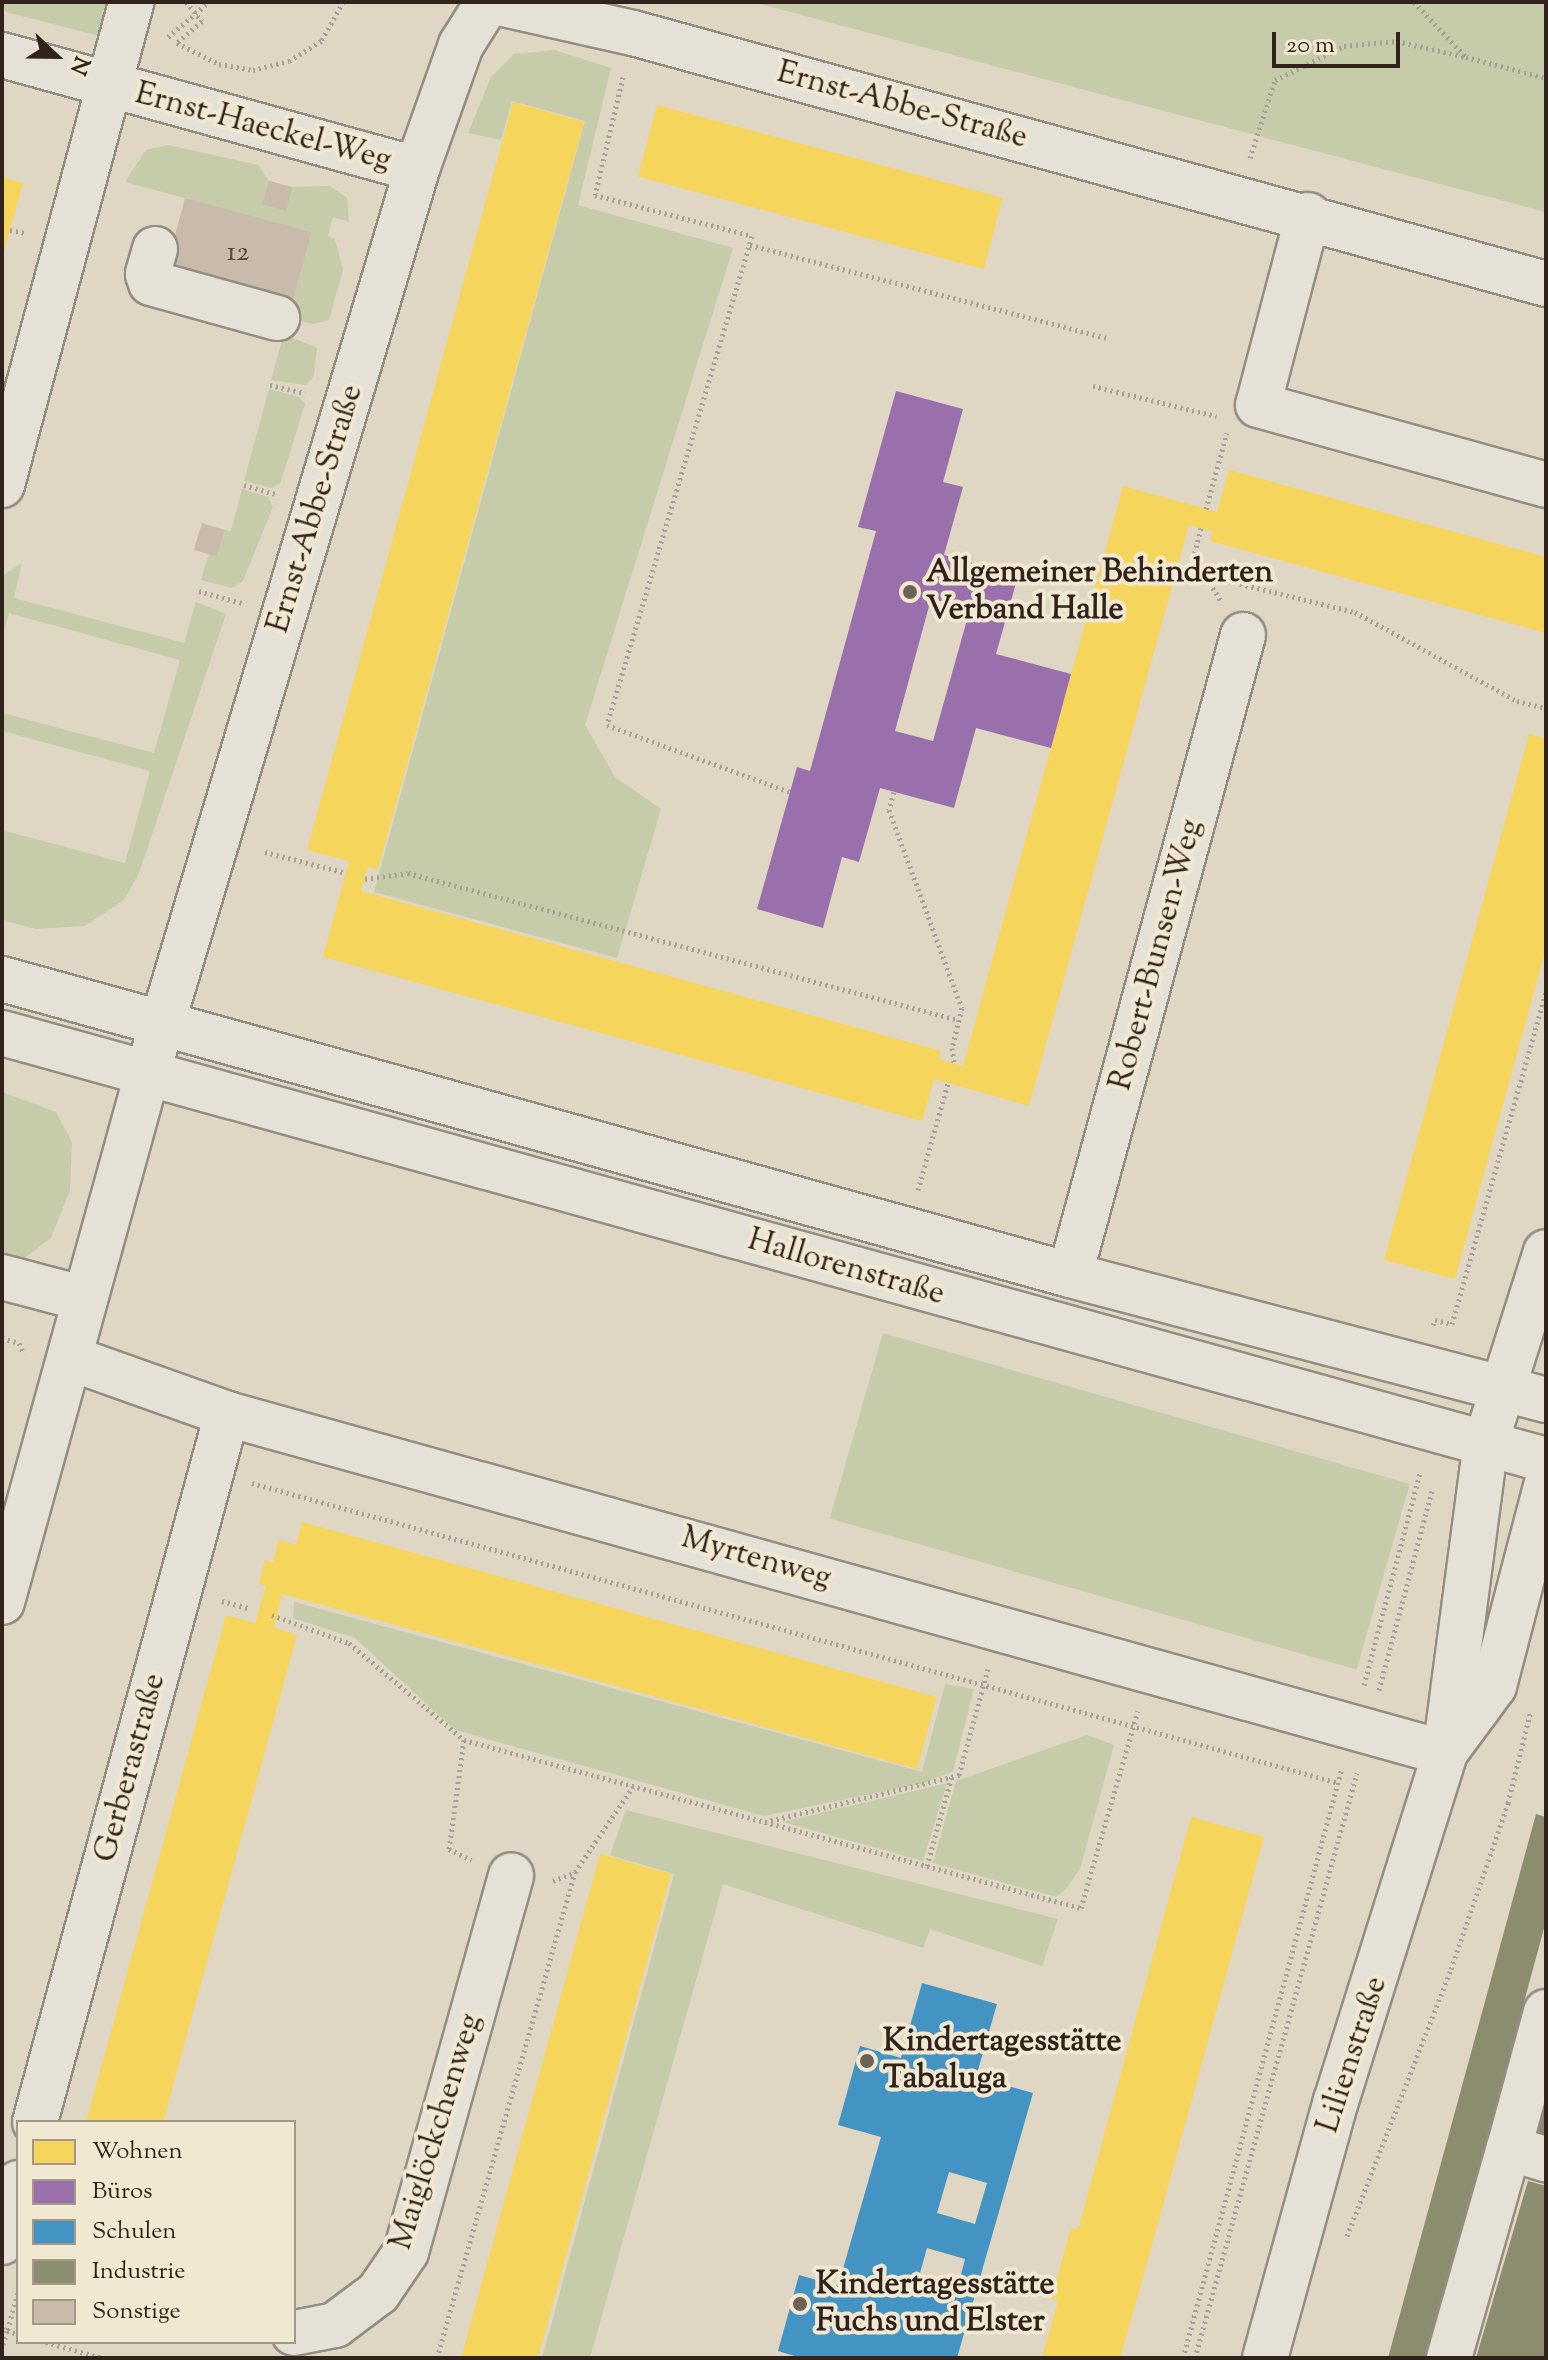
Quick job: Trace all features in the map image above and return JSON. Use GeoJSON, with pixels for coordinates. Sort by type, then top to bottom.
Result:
{"type":"FeatureCollection","features":[{"type":"Feature","properties":{"kind":"street","name":"Ernst-Haeckel-Weg"},"geometry":{"type":"LineString","coordinates":[[2,485],[131,2]]}},
{"type":"Feature","properties":{"kind":"street","name":"Ernst-Abbe-Straße"},"geometry":{"type":"LineString","coordinates":[[163,1024],[417,169],[461,45],[488,2]]}},
{"type":"Feature","properties":{"kind":"street","name":"Ernst-Abbe-Straße"},"geometry":{"type":"LineString","coordinates":[[495,2],[620,21],[1546,284]]}},
{"type":"Feature","properties":{"kind":"street","name":"Ernst-Haeckel-Weg"},"geometry":{"type":"LineString","coordinates":[[2,55],[109,87],[417,169]]}},
{"type":"Feature","properties":{"kind":"street"},"geometry":{"type":"LineString","coordinates":[[1308,215],[1249,413],[1546,485]]}},
{"type":"Feature","properties":{"kind":"street"},"geometry":{"type":"LineString","coordinates":[[155,249],[148,274],[151,283],[277,318]]}},
{"type":"Feature","properties":{"kind":"street","name":"Robert-Bunsen-Weg"},"geometry":{"type":"LineString","coordinates":[[1070,1275],[1243,635]]}},
{"type":"Feature","properties":{"kind":"street","name":"Hallorenstraße"},"geometry":{"type":"LineString","coordinates":[[2,979],[1070,1275],[1546,1400]]}},
{"type":"Feature","properties":{"kind":"street"},"geometry":{"type":"LineString","coordinates":[[2,1602],[163,1024]]}},
{"type":"Feature","properties":{"kind":"street","name":"Hallorenstraße"},"geometry":{"type":"LineString","coordinates":[[2,1033],[1546,1460]]}},
{"type":"Feature","properties":{"kind":"street","name":"Lilienstraße"},"geometry":{"type":"LineString","coordinates":[[1265,2358],[1336,2101],[1445,1753],[1467,1437],[1501,1388],[1546,1252]]}},
{"type":"Feature","properties":{"kind":"street"},"geometry":{"type":"LineString","coordinates":[[2,1277],[85,1299]]}},
{"type":"Feature","properties":{"kind":"street","name":"Myrtenweg"},"geometry":{"type":"LineString","coordinates":[[70,1358],[227,1414],[1152,1667],[1445,1753]]}},
{"type":"Feature","properties":{"kind":"street","name":"Gerberastraße"},"geometry":{"type":"LineString","coordinates":[[36,2120],[227,1414]]}},
{"type":"Feature","properties":{"kind":"street","name":"Lilienstraße"},"geometry":{"type":"LineString","coordinates":[[1445,1753],[1494,1686],[1546,1486]]}},
{"type":"Feature","properties":{"kind":"street","name":"Maiglöckchenweg"},"geometry":{"type":"LineString","coordinates":[[296,2333],[335,2325],[346,2317],[378,2293],[406,2252],[511,1875]]}},
{"type":"Feature","properties":{"kind":"street"},"geometry":{"type":"LineString","coordinates":[[1449,2358],[1528,2153],[1546,2012]]}},
{"type":"Feature","properties":{"kind":"street"},"geometry":{"type":"LineString","coordinates":[[2,2242],[16,2190]]}},
{"type":"Feature","properties":{"kind":"path"},"geometry":{"type":"LineString","coordinates":[[186,2],[202,21],[177,43],[219,64],[253,70],[289,61],[322,40],[343,2]]}},
{"type":"Feature","properties":{"kind":"path"},"geometry":{"type":"LineString","coordinates":[[195,14],[209,2]]}},
{"type":"Feature","properties":{"kind":"path"},"geometry":{"type":"LineString","coordinates":[[1414,2],[1466,57]]}},
{"type":"Feature","properties":{"kind":"path"},"geometry":{"type":"LineString","coordinates":[[620,21],[595,195],[752,236],[607,725],[790,792]]}},
{"type":"Feature","properties":{"kind":"path"},"geometry":{"type":"LineString","coordinates":[[1238,196],[1275,80],[1344,46],[1397,41],[1546,78]]}},
{"type":"Feature","properties":{"kind":"path"},"geometry":{"type":"LineString","coordinates":[[750,245],[1106,338]]}},
{"type":"Feature","properties":{"kind":"path"},"geometry":{"type":"LineString","coordinates":[[270,385],[317,396]]}},
{"type":"Feature","properties":{"kind":"path"},"geometry":{"type":"LineString","coordinates":[[1093,386],[1249,413]]}},
{"type":"Feature","properties":{"kind":"path"},"geometry":{"type":"LineString","coordinates":[[1206,509],[1226,434],[1249,413]]}},
{"type":"Feature","properties":{"kind":"path"},"geometry":{"type":"LineString","coordinates":[[244,485],[284,496]]}},
{"type":"Feature","properties":{"kind":"path"},"geometry":{"type":"LineString","coordinates":[[1201,528],[1194,557],[1243,635]]}},
{"type":"Feature","properties":{"kind":"path"},"geometry":{"type":"LineString","coordinates":[[1205,575],[1355,612],[1517,701],[1546,708]]}},
{"type":"Feature","properties":{"kind":"path"},"geometry":{"type":"LineString","coordinates":[[199,591],[243,604]]}},
{"type":"Feature","properties":{"kind":"path"},"geometry":{"type":"LineString","coordinates":[[894,792],[889,810],[962,1008],[954,1063]]}},
{"type":"Feature","properties":{"kind":"path"},"geometry":{"type":"LineString","coordinates":[[265,852],[346,873]]}},
{"type":"Feature","properties":{"kind":"path"},"geometry":{"type":"LineString","coordinates":[[365,879],[408,873],[958,1020]]}},
{"type":"Feature","properties":{"kind":"path"},"geometry":{"type":"LineString","coordinates":[[930,1149],[948,1083]]}},
{"type":"Feature","properties":{"kind":"path"},"geometry":{"type":"LineString","coordinates":[[1183,2358],[1339,1783],[1467,1437]]}},
{"type":"Feature","properties":{"kind":"path"},"geometry":{"type":"LineString","coordinates":[[211,1472],[1339,1783]]}},
{"type":"Feature","properties":{"kind":"path"},"geometry":{"type":"LineString","coordinates":[[235,1605],[248,1608]]}},
{"type":"Feature","properties":{"kind":"path"},"geometry":{"type":"LineString","coordinates":[[272,1615],[349,1643],[464,1740],[1081,1908],[1152,1667]]}},
{"type":"Feature","properties":{"kind":"path"},"geometry":{"type":"LineString","coordinates":[[764,1822],[959,1775],[999,1626]]}},
{"type":"Feature","properties":{"kind":"path"},"geometry":{"type":"LineString","coordinates":[[1341,2253],[1451,1969],[1508,1803],[1531,1710]]}},
{"type":"Feature","properties":{"kind":"path"},"geometry":{"type":"LineString","coordinates":[[1195,2358],[1361,1728]]}},
{"type":"Feature","properties":{"kind":"path"},"geometry":{"type":"LineString","coordinates":[[927,1866],[952,1776]]}},
{"type":"Feature","properties":{"kind":"path"},"geometry":{"type":"LineString","coordinates":[[437,2358],[575,1872]]}},
{"type":"Feature","properties":{"kind":"path"},"geometry":{"type":"LineString","coordinates":[[2,2348],[4,2330],[16,2298]]}},
{"type":"Feature","properties":{"kind":"path"},"geometry":{"type":"LineString","coordinates":[[53,2344],[102,2358]]}},
{"type":"Feature","properties":{"kind":"green space"},"geometry":{"type":"Polygon","coordinates":[[[2,2],[117,2],[102,34],[96,35],[6,12],[2,2]]]}},
{"type":"Feature","properties":{"kind":"green space"},"geometry":{"type":"Polygon","coordinates":[[[753,2],[1546,2],[1546,212],[753,2]]]}},
{"type":"Feature","properties":{"kind":"green space"},"geometry":{"type":"Polygon","coordinates":[[[555,50],[611,68],[578,205],[733,248],[585,725],[615,777],[661,809],[617,958],[374,892],[585,121],[512,101],[501,140],[468,133],[491,77],[514,54],[555,50]]]}},
{"type":"Feature","properties":{"kind":"green space"},"geometry":{"type":"Polygon","coordinates":[[[168,145],[258,165],[269,181],[292,187],[330,186],[347,198],[349,222],[333,217],[328,236],[335,239],[343,270],[329,320],[313,324],[289,318],[311,232],[125,182],[146,150],[168,145]]]}},
{"type":"Feature","properties":{"kind":"green space"},"geometry":{"type":"Polygon","coordinates":[[[284,334],[317,348],[314,376],[306,385],[271,380],[284,334]]]}},
{"type":"Feature","properties":{"kind":"green space"},"geometry":{"type":"Polygon","coordinates":[[[269,389],[299,397],[305,404],[280,484],[271,488],[244,481],[269,389]]]}},
{"type":"Feature","properties":{"kind":"green space"},"geometry":{"type":"Polygon","coordinates":[[[242,489],[268,497],[273,507],[243,581],[232,588],[201,580],[209,554],[217,556],[225,530],[231,531],[242,489]]]}},
{"type":"Feature","properties":{"kind":"green space"},"geometry":{"type":"Polygon","coordinates":[[[22,563],[14,598],[184,643],[196,602],[226,614],[139,873],[124,900],[85,926],[36,929],[2,920],[2,830],[125,863],[150,771],[2,731],[2,713],[154,753],[180,660],[9,613],[2,638],[2,576],[22,563]]]}},
{"type":"Feature","properties":{"kind":"green space"},"geometry":{"type":"Polygon","coordinates":[[[2,1092],[56,1112],[72,1142],[70,1190],[51,1238],[23,1259],[2,1257],[2,1092]]]}},
{"type":"Feature","properties":{"kind":"green space"},"geometry":{"type":"Polygon","coordinates":[[[883,1333],[1410,1484],[1357,1670],[830,1519],[883,1333]]]}},
{"type":"Feature","properties":{"kind":"green space"},"geometry":{"type":"Polygon","coordinates":[[[294,1602],[922,1772],[945,1684],[974,1689],[953,1771],[924,1783],[764,1816],[455,1730],[355,1638],[293,1618],[294,1602]]]}},
{"type":"Feature","properties":{"kind":"green space"},"geometry":{"type":"Polygon","coordinates":[[[1087,1735],[1114,1745],[1080,1869],[1067,1888],[1056,1897],[933,1863],[956,1781],[1087,1735]]]}},
{"type":"Feature","properties":{"kind":"green space"},"geometry":{"type":"Polygon","coordinates":[[[947,1783],[923,1861],[783,1822],[947,1783]]]}},
{"type":"Feature","properties":{"kind":"green space"},"geometry":{"type":"Polygon","coordinates":[[[626,1810],[1058,1919],[1042,1966],[930,1929],[923,1948],[723,1884],[590,2358],[542,2358],[674,1874],[610,1855],[626,1810]]]}},
{"type":"Feature","properties":{"kind":"building: Wohnen"},"geometry":{"type":"Polygon","coordinates":[[[513,102],[584,122],[378,869],[368,867],[361,891],[941,1051],[939,1059],[963,1066],[1123,486],[1217,512],[1229,470],[1546,557],[1546,633],[1210,541],[1213,532],[1189,525],[1029,1106],[934,1079],[922,1121],[323,957],[349,861],[307,850],[513,102]]]}},
{"type":"Feature","properties":{"kind":"building: Wohnen"},"geometry":{"type":"Polygon","coordinates":[[[657,105],[1003,198],[984,269],[638,176],[657,105]]]}},
{"type":"Feature","properties":{"kind":"building: Wohnen"},"geometry":{"type":"Polygon","coordinates":[[[2,177],[23,183],[3,255],[2,255],[2,177]]]}},
{"type":"Feature","properties":{"kind":"building: Wohnen"},"geometry":{"type":"Polygon","coordinates":[[[1529,734],[1546,739],[1546,948],[1455,1279],[1384,1260],[1529,734]]]}},
{"type":"Feature","properties":{"kind":"building: Wohnen"},"geometry":{"type":"Polygon","coordinates":[[[302,1522],[937,1697],[917,1769],[282,1594],[274,1628],[297,1635],[164,2120],[87,2120],[226,1615],[255,1623],[266,1586],[259,1584],[265,1560],[273,1563],[278,1540],[296,1545],[302,1522]]]}},
{"type":"Feature","properties":{"kind":"building: Wohnen"},"geometry":{"type":"Polygon","coordinates":[[[1191,1817],[1264,1837],[1149,2256],[1120,2358],[1042,2358],[1058,2301],[1052,2299],[1054,2289],[1071,2228],[1078,2230],[1191,1817]]]}},
{"type":"Feature","properties":{"kind":"building: Wohnen"},"geometry":{"type":"Polygon","coordinates":[[[600,1854],[671,1874],[538,2358],[461,2358],[600,1854]]]}},
{"type":"Feature","properties":{"kind":"building: Büros"},"geometry":{"type":"Polygon","coordinates":[[[896,391],[963,409],[943,482],[963,487],[944,555],[1018,576],[996,654],[1071,674],[1051,748],[976,728],[954,808],[880,788],[859,862],[842,857],[823,928],[757,909],[797,767],[810,771],[876,531],[858,527],[896,391]],[[931,599],[895,731],[933,741],[970,609],[931,599]]]}},
{"type":"Feature","properties":{"kind":"building: Schulen"},"geometry":{"type":"Polygon","coordinates":[[[922,1983],[997,2004],[976,2077],[1033,2093],[957,2358],[801,2358],[778,2351],[799,2275],[838,2286],[881,2137],[838,2125],[860,2046],[901,2058],[922,1983]],[[949,2172],[937,2213],[975,2224],[987,2183],[949,2172]],[[927,2248],[915,2291],[954,2302],[965,2259],[927,2248]]]}},
{"type":"Feature","properties":{"kind":"building: Industrie"},"geometry":{"type":"Polygon","coordinates":[[[1536,1814],[1546,1817],[1546,1921],[1427,2358],[1388,2358],[1536,1814]]]}},
{"type":"Feature","properties":{"kind":"building: Industrie"},"geometry":{"type":"Polygon","coordinates":[[[1546,2090],[1546,2140],[1532,2136],[1546,2090]]]}},
{"type":"Feature","properties":{"kind":"building: Industrie"},"geometry":{"type":"Polygon","coordinates":[[[1528,2181],[1546,2186],[1544,2358],[1476,2358],[1528,2181]]]}},
{"type":"Feature","properties":{"kind":"building: Sonstige"},"geometry":{"type":"Polygon","coordinates":[[[269,181],[292,187],[286,210],[263,204],[269,181]]]}},
{"type":"Feature","properties":{"kind":"building: Sonstige"},"geometry":{"type":"Polygon","coordinates":[[[185,198],[312,232],[291,308],[165,274],[185,198]]]}},
{"type":"Feature","properties":{"kind":"building: Sonstige"},"geometry":{"type":"Polygon","coordinates":[[[202,523],[225,530],[217,557],[194,550],[202,523]]]}},
{"type":"Feature","properties":{"kind":"place","name":"Allgemeiner Behinderten Verband Halle"},"geometry":{"type":"Point","coordinates":[910,592]}},
{"type":"Feature","properties":{"kind":"place","name":"Kindertagesstätte Tabaluga"},"geometry":{"type":"Point","coordinates":[867,2061]}},
{"type":"Feature","properties":{"kind":"place","name":"Kindertagesstätte Fuchs und Elster"},"geometry":{"type":"Point","coordinates":[800,2304]}}]}
